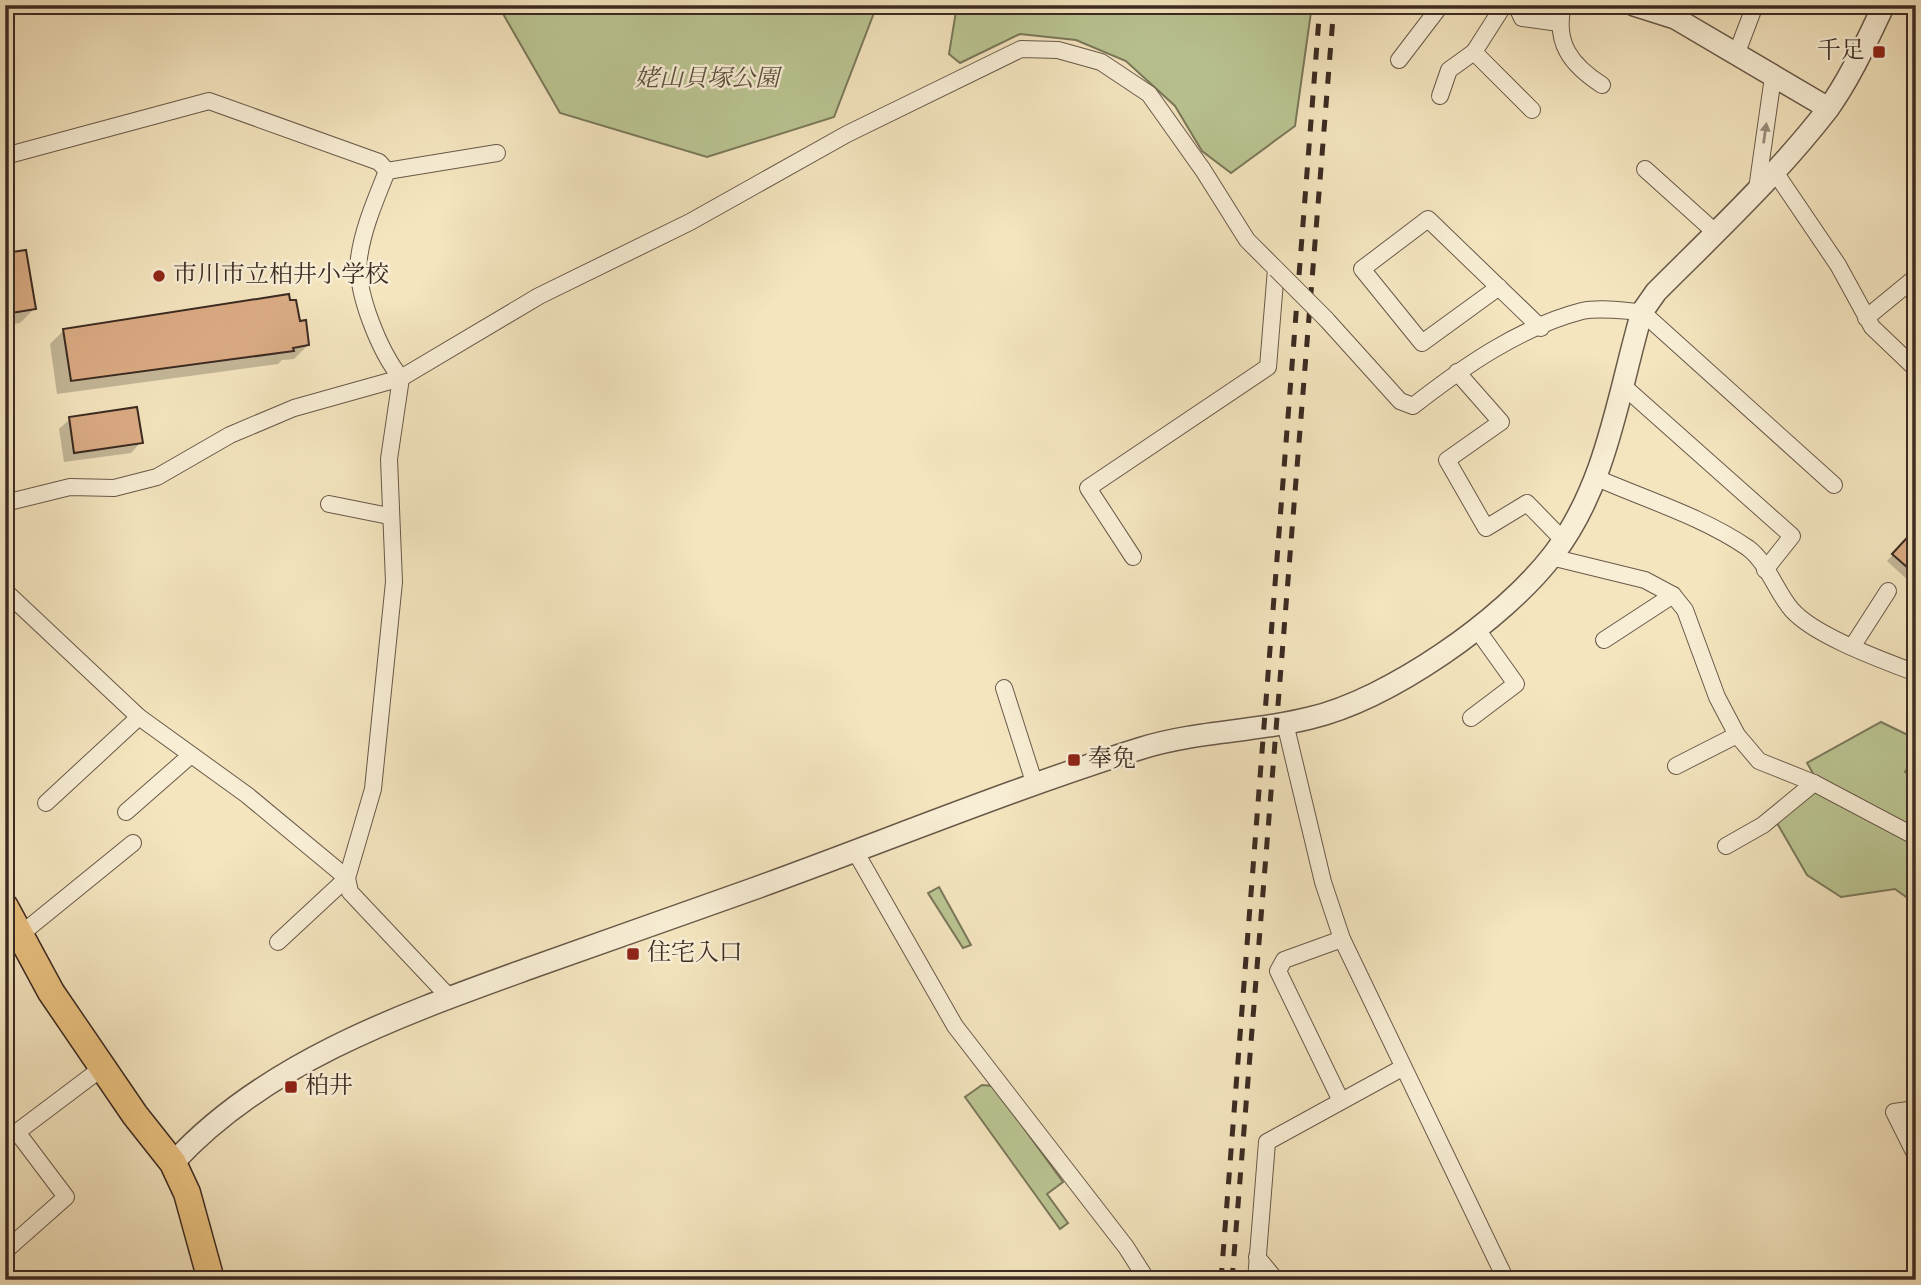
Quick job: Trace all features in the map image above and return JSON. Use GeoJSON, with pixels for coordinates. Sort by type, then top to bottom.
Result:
{"type":"FeatureCollection","features":[{"type":"Feature","properties":{"kind":"main road"},"geometry":{"type":"LineString","coordinates":[[5,907],[13,942],[173,1163],[187,1194],[211,1280]]}},
{"type":"Feature","properties":{"kind":"street"},"geometry":{"type":"LineString","coordinates":[[1399,60],[1441,5]]}},
{"type":"Feature","properties":{"kind":"street"},"geometry":{"type":"LineString","coordinates":[[1440,96],[1449,70],[1474,52],[1504,5]]}},
{"type":"Feature","properties":{"kind":"street"},"geometry":{"type":"LineString","coordinates":[[1516,5],[1522,18],[1559,23]]}},
{"type":"Feature","properties":{"kind":"street"},"geometry":{"type":"LineString","coordinates":[[1563,5],[1559,23],[1567,54],[1579,71],[1602,85]]}},
{"type":"Feature","properties":{"kind":"street"},"geometry":{"type":"LineString","coordinates":[[1633,5],[1675,18],[1828,108]]}},
{"type":"Feature","properties":{"kind":"street"},"geometry":{"type":"LineString","coordinates":[[1736,55],[1755,5]]}},
{"type":"Feature","properties":{"kind":"street"},"geometry":{"type":"LineString","coordinates":[[173,1163],[202,1132],[271,1082],[324,1053],[449,998],[1147,746],[1285,723],[1342,710],[1409,674],[1476,628],[1557,549],[1586,503],[1597,478],[1642,312],[1656,292],[1775,172],[1828,108],[1854,65],[1884,5]]}},
{"type":"Feature","properties":{"kind":"street"},"geometry":{"type":"LineString","coordinates":[[5,503],[70,487],[114,488],[157,477],[230,435],[294,408],[401,378],[539,296],[690,222],[847,134],[1021,49],[1058,50],[1101,62],[1149,94],[1203,170],[1247,240],[1326,319],[1400,401],[1413,406],[1457,372],[1541,328],[1584,310],[1642,312],[1834,485]]}},
{"type":"Feature","properties":{"kind":"street"},"geometry":{"type":"LineString","coordinates":[[1474,52],[1532,110]]}},
{"type":"Feature","properties":{"kind":"street"},"geometry":{"type":"LineString","coordinates":[[1757,189],[1773,76]]}},
{"type":"Feature","properties":{"kind":"street"},"geometry":{"type":"LineString","coordinates":[[5,156],[209,101],[379,162],[387,171]]}},
{"type":"Feature","properties":{"kind":"street"},"geometry":{"type":"LineString","coordinates":[[387,171],[498,153]]}},
{"type":"Feature","properties":{"kind":"street"},"geometry":{"type":"LineString","coordinates":[[1645,169],[1714,232]]}},
{"type":"Feature","properties":{"kind":"street"},"geometry":{"type":"LineString","coordinates":[[387,171],[370,215],[359,260],[365,303],[387,361],[401,378],[390,459],[389,516],[394,582],[373,789],[347,878],[350,892],[449,998]]}},
{"type":"Feature","properties":{"kind":"street"},"geometry":{"type":"LineString","coordinates":[[1775,172],[1838,265],[1872,327],[1916,369]]}},
{"type":"Feature","properties":{"kind":"street"},"geometry":{"type":"LineString","coordinates":[[1499,287],[1422,343],[1362,269],[1428,219],[1499,287],[1541,328]]}},
{"type":"Feature","properties":{"kind":"street"},"geometry":{"type":"LineString","coordinates":[[1133,557],[1088,488],[1268,367],[1276,269]]}},
{"type":"Feature","properties":{"kind":"street"},"geometry":{"type":"LineString","coordinates":[[1866,318],[1916,277]]}},
{"type":"Feature","properties":{"kind":"street"},"geometry":{"type":"LineString","coordinates":[[1457,372],[1501,422],[1447,460],[1486,528],[1527,503],[1557,549],[1645,580],[1673,595],[1685,610],[1717,697],[1737,735],[1759,761],[1814,783],[1916,838]]}},
{"type":"Feature","properties":{"kind":"street"},"geometry":{"type":"LineString","coordinates":[[1621,384],[1792,536],[1765,570]]}},
{"type":"Feature","properties":{"kind":"street"},"geometry":{"type":"LineString","coordinates":[[1597,478],[1709,526],[1750,550],[1792,610],[1807,622],[1853,647],[1916,673]]}},
{"type":"Feature","properties":{"kind":"street"},"geometry":{"type":"LineString","coordinates":[[329,504],[389,516]]}},
{"type":"Feature","properties":{"kind":"street"},"geometry":{"type":"LineString","coordinates":[[5,591],[139,717],[247,795],[347,878]]}},
{"type":"Feature","properties":{"kind":"street"},"geometry":{"type":"LineString","coordinates":[[1853,647],[1888,591]]}},
{"type":"Feature","properties":{"kind":"street"},"geometry":{"type":"LineString","coordinates":[[1604,640],[1673,595]]}},
{"type":"Feature","properties":{"kind":"street"},"geometry":{"type":"LineString","coordinates":[[1471,718],[1516,684],[1476,628]]}},
{"type":"Feature","properties":{"kind":"street"},"geometry":{"type":"LineString","coordinates":[[1003,688],[1035,785]]}},
{"type":"Feature","properties":{"kind":"street"},"geometry":{"type":"LineString","coordinates":[[46,803],[139,717]]}},
{"type":"Feature","properties":{"kind":"street"},"geometry":{"type":"LineString","coordinates":[[1285,723],[1323,882],[1342,939],[1506,1280]]}},
{"type":"Feature","properties":{"kind":"street"},"geometry":{"type":"LineString","coordinates":[[1676,766],[1737,735]]}},
{"type":"Feature","properties":{"kind":"street"},"geometry":{"type":"LineString","coordinates":[[126,813],[191,755]]}},
{"type":"Feature","properties":{"kind":"street"},"geometry":{"type":"LineString","coordinates":[[1726,846],[1763,825],[1814,783]]}},
{"type":"Feature","properties":{"kind":"street"},"geometry":{"type":"LineString","coordinates":[[13,942],[133,843]]}},
{"type":"Feature","properties":{"kind":"street"},"geometry":{"type":"LineString","coordinates":[[855,851],[955,1026],[1126,1247],[1147,1280]]}},
{"type":"Feature","properties":{"kind":"street"},"geometry":{"type":"LineString","coordinates":[[278,942],[347,878]]}},
{"type":"Feature","properties":{"kind":"street"},"geometry":{"type":"LineString","coordinates":[[1341,1101],[1278,971],[1284,960],[1342,939]]}},
{"type":"Feature","properties":{"kind":"street"},"geometry":{"type":"LineString","coordinates":[[5,1251],[66,1197],[17,1132],[102,1068]]}},
{"type":"Feature","properties":{"kind":"street"},"geometry":{"type":"LineString","coordinates":[[1256,1280],[1267,1142],[1402,1068]]}},
{"type":"Feature","properties":{"kind":"street"},"geometry":{"type":"LineString","coordinates":[[1916,1109],[1894,1112],[1916,1156]]}},
{"type":"Feature","properties":{"kind":"street"},"geometry":{"type":"LineString","coordinates":[[1257,1257],[1276,1280]]}},
{"type":"Feature","properties":{"kind":"green space","name":"姥山貝塚公園"},"geometry":{"type":"Polygon","coordinates":[[[498,5],[877,5],[834,117],[707,157],[560,113],[498,5]]]}},
{"type":"Feature","properties":{"kind":"green space"},"geometry":{"type":"Polygon","coordinates":[[[957,5],[1306,5],[1311,12],[1295,126],[1231,173],[1202,151],[1175,106],[1126,61],[1076,40],[1020,34],[960,63],[949,54],[957,5]]]}},
{"type":"Feature","properties":{"kind":"green space"},"geometry":{"type":"Polygon","coordinates":[[[1881,722],[1916,739],[1916,756],[1905,772],[1916,779],[1916,904],[1895,889],[1841,897],[1807,875],[1777,823],[1814,775],[1807,763],[1881,722]]]}},
{"type":"Feature","properties":{"kind":"green space"},"geometry":{"type":"Polygon","coordinates":[[[939,887],[971,945],[963,948],[928,893],[939,887]]]}},
{"type":"Feature","properties":{"kind":"green space"},"geometry":{"type":"Polygon","coordinates":[[[982,1085],[993,1086],[1063,1182],[1047,1194],[1068,1223],[1060,1229],[965,1097],[982,1085]]]}},
{"type":"Feature","properties":{"kind":"building"},"geometry":{"type":"Polygon","coordinates":[[[26,250],[36,309],[5,314],[5,253],[26,250]]]}},
{"type":"Feature","properties":{"kind":"building"},"geometry":{"type":"Polygon","coordinates":[[[289,294],[290,300],[296,300],[300,321],[306,320],[309,345],[293,348],[294,351],[71,381],[63,329],[289,294]]]}},
{"type":"Feature","properties":{"kind":"building"},"geometry":{"type":"Polygon","coordinates":[[[137,407],[143,443],[74,453],[69,417],[137,407]]]}},
{"type":"Feature","properties":{"kind":"building"},"geometry":{"type":"Polygon","coordinates":[[[1916,528],[1916,575],[1892,554],[1916,528]]]}},
{"type":"Feature","properties":{"kind":"railway"},"geometry":{"type":"LineString","coordinates":[[1221,1280],[1320,5]]}},
{"type":"Feature","properties":{"kind":"railway"},"geometry":{"type":"LineString","coordinates":[[1232,1280],[1334,5]]}},
{"type":"Feature","properties":{"kind":"place","name":"千足"},"geometry":{"type":"Point","coordinates":[1879,52]}},
{"type":"Feature","properties":{"kind":"place","name":"市川市立柏井小学校"},"geometry":{"type":"Point","coordinates":[159,276]}},
{"type":"Feature","properties":{"kind":"place","name":"奉免"},"geometry":{"type":"Point","coordinates":[1074,760]}},
{"type":"Feature","properties":{"kind":"place","name":"住宅入口"},"geometry":{"type":"Point","coordinates":[633,954]}},
{"type":"Feature","properties":{"kind":"place","name":"柏井"},"geometry":{"type":"Point","coordinates":[291,1087]}}]}
